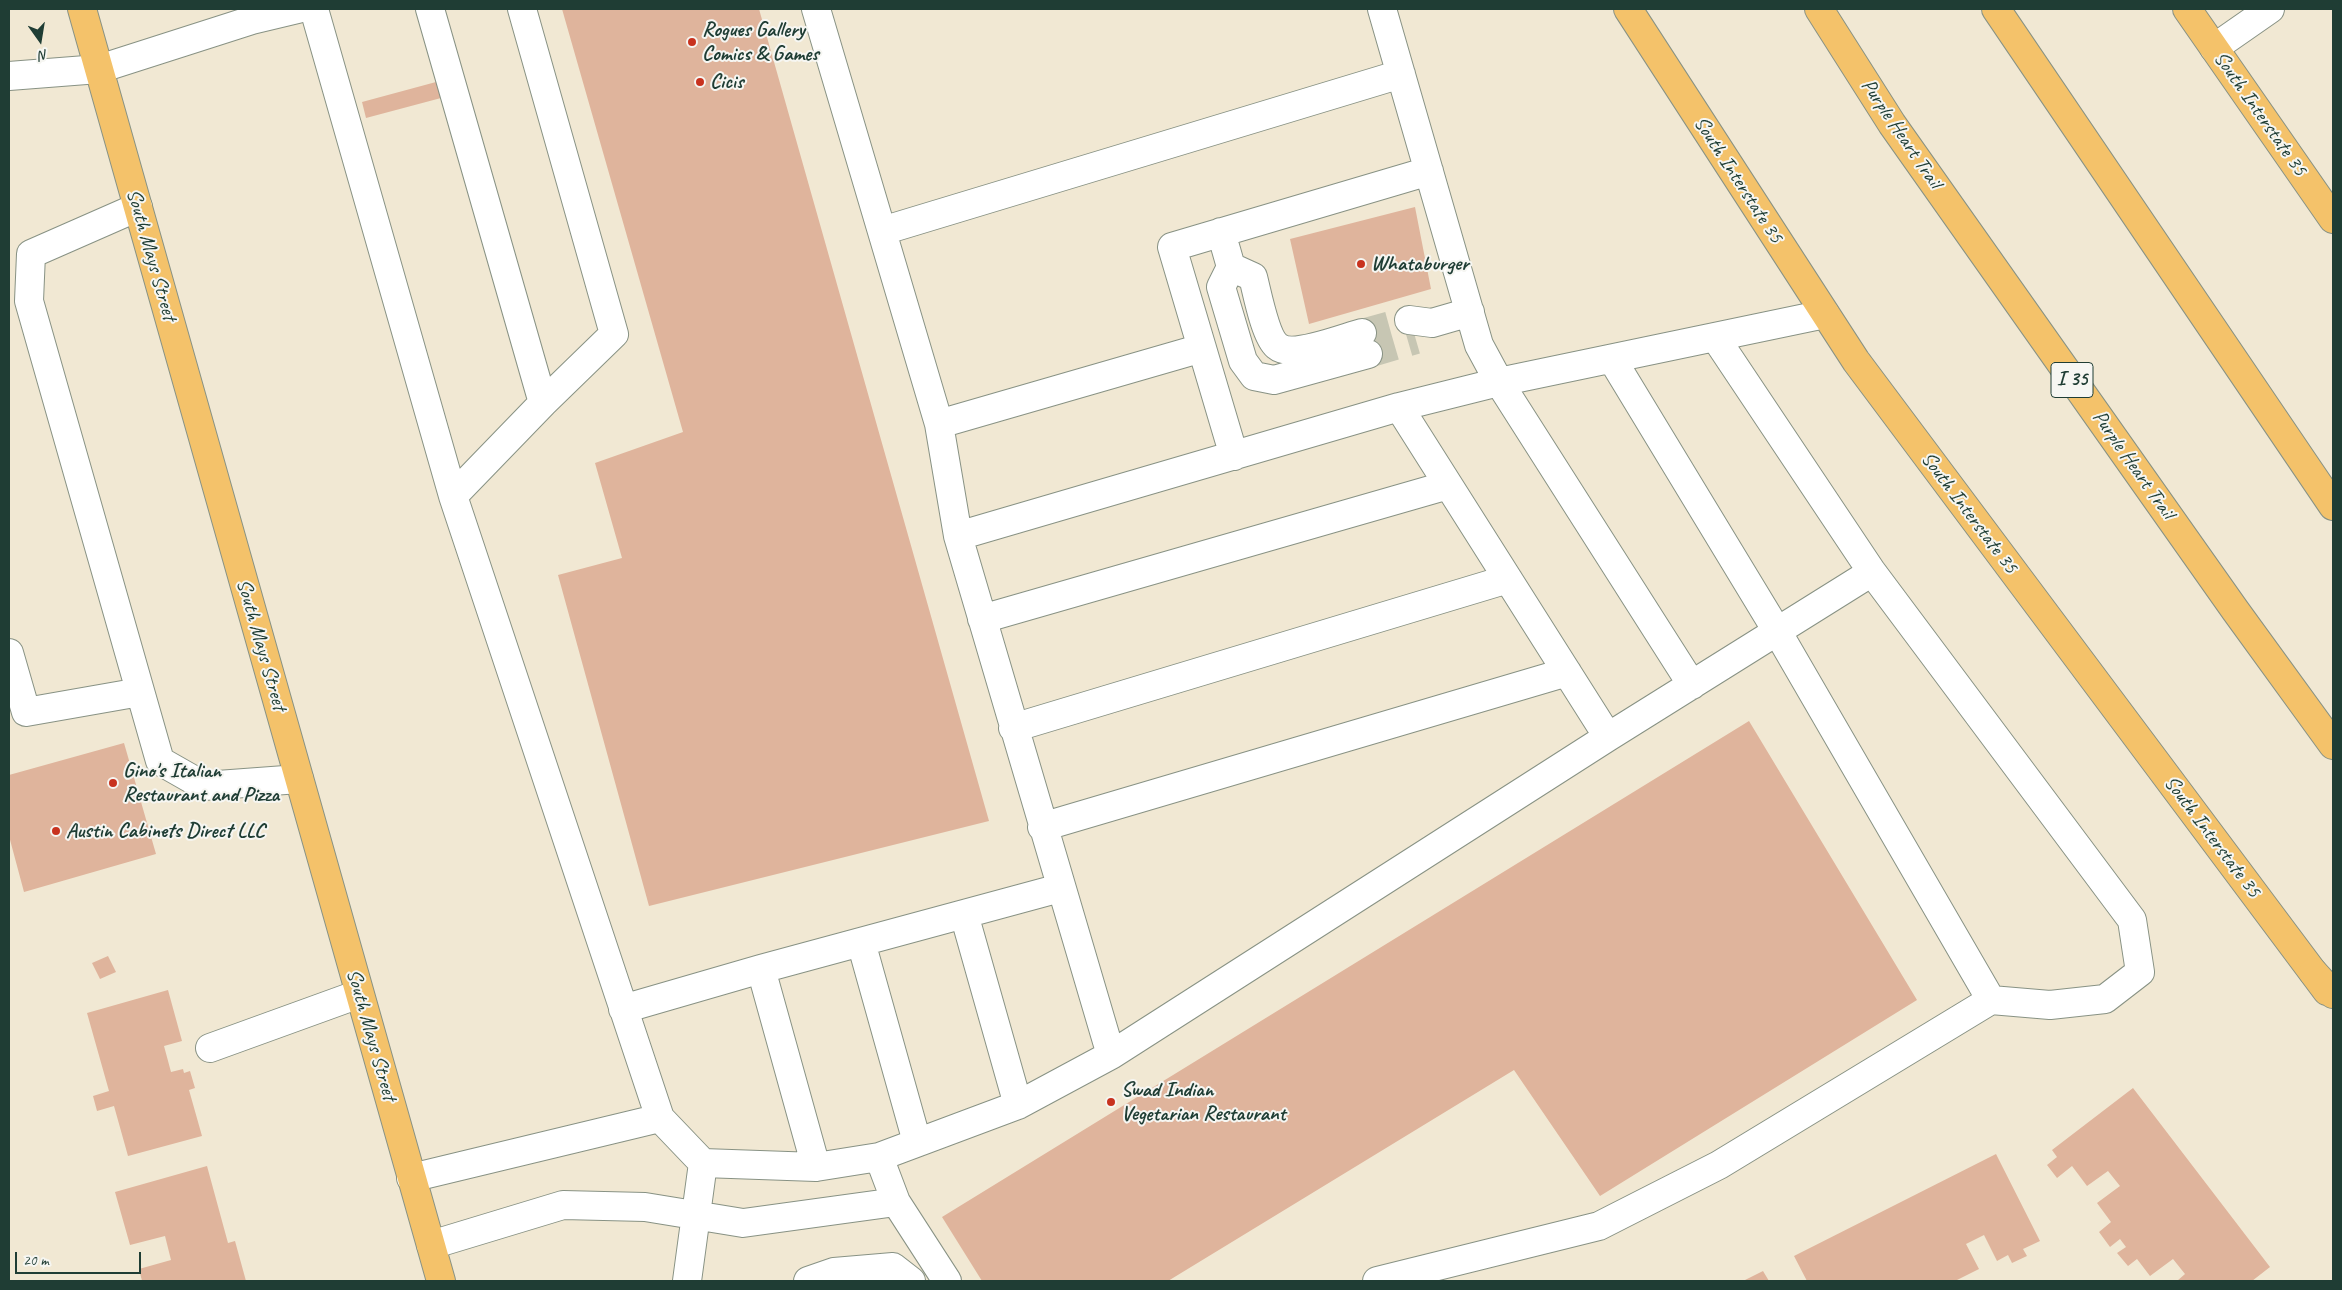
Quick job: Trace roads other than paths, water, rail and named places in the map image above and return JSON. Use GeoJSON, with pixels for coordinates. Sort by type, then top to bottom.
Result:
{"type":"FeatureCollection","features":[{"type":"Feature","properties":{"kind":"main road","name":"South Mays Street"},"geometry":{"type":"LineString","coordinates":[[82,9],[441,1281]]}},
{"type":"Feature","properties":{"kind":"main road","name":"South Interstate 35"},"geometry":{"type":"LineString","coordinates":[[1628,9],[1856,361],[2333,1000]]}},
{"type":"Feature","properties":{"kind":"main road","name":"Purple Heart Trail"},"geometry":{"type":"LineString","coordinates":[[1819,9],[1892,124],[2235,610],[2333,745]]}},
{"type":"Feature","properties":{"kind":"main road"},"geometry":{"type":"LineString","coordinates":[[1996,9],[2333,506]]}},
{"type":"Feature","properties":{"kind":"main road","name":"South Interstate 35"},"geometry":{"type":"LineString","coordinates":[[2187,9],[2333,219]]}},
{"type":"Feature","properties":{"kind":"main road"},"geometry":{"type":"LineString","coordinates":[[2313,972],[2333,994]]}},
{"type":"Feature","properties":{"kind":"lane"},"geometry":{"type":"LineString","coordinates":[[9,76],[99,69],[250,15],[298,9]]}},
{"type":"Feature","properties":{"kind":"lane"},"geometry":{"type":"LineString","coordinates":[[314,9],[453,496],[623,1009],[660,1118],[703,1163],[816,1167],[879,1157],[1018,1105],[1111,1055],[1692,684],[1872,572]]}},
{"type":"Feature","properties":{"kind":"lane"},"geometry":{"type":"LineString","coordinates":[[430,9],[543,403]]}},
{"type":"Feature","properties":{"kind":"lane"},"geometry":{"type":"LineString","coordinates":[[453,496],[543,403],[614,334],[522,9]]}},
{"type":"Feature","properties":{"kind":"lane"},"geometry":{"type":"LineString","coordinates":[[816,9],[938,424],[958,536],[1042,827],[1111,1055]]}},
{"type":"Feature","properties":{"kind":"lane"},"geometry":{"type":"LineString","coordinates":[[1382,9],[1479,345],[1499,382],[1692,684]]}},
{"type":"Feature","properties":{"kind":"lane"},"geometry":{"type":"LineString","coordinates":[[2214,48],[2270,9]]}},
{"type":"Feature","properties":{"kind":"lane"},"geometry":{"type":"LineString","coordinates":[[882,231],[1401,74]]}},
{"type":"Feature","properties":{"kind":"lane"},"geometry":{"type":"LineString","coordinates":[[1234,456],[1172,247],[1430,171]]}},
{"type":"Feature","properties":{"kind":"lane"},"geometry":{"type":"LineString","coordinates":[[138,207],[31,254],[19,303],[160,761],[204,786],[299,779]]}},
{"type":"Feature","properties":{"kind":"lane"},"geometry":{"type":"LineString","coordinates":[[1221,232],[1230,267],[1222,287],[1243,361],[1254,376],[1274,380],[1365,343],[1285,351],[1275,345],[1270,334],[1253,277],[1230,267]]}},
{"type":"Feature","properties":{"kind":"lane"},"geometry":{"type":"LineString","coordinates":[[1419,328],[1470,312]]}},
{"type":"Feature","properties":{"kind":"lane"},"geometry":{"type":"LineString","coordinates":[[958,536],[1399,407],[1499,382],[1825,314]]}},
{"type":"Feature","properties":{"kind":"lane"},"geometry":{"type":"LineString","coordinates":[[1377,1281],[1599,1226],[1719,1165],[1991,1000],[2050,1004],[2105,999],[2140,972],[2132,920],[1872,572],[1714,337]]}},
{"type":"Feature","properties":{"kind":"lane"},"geometry":{"type":"LineString","coordinates":[[938,424],[1202,348]]}},
{"type":"Feature","properties":{"kind":"lane"},"geometry":{"type":"LineString","coordinates":[[1612,359],[1777,631],[1991,1000]]}},
{"type":"Feature","properties":{"kind":"lane"},"geometry":{"type":"LineString","coordinates":[[1399,407],[1608,738]]}},
{"type":"Feature","properties":{"kind":"lane"},"geometry":{"type":"LineString","coordinates":[[982,619],[1448,485]]}},
{"type":"Feature","properties":{"kind":"lane"},"geometry":{"type":"LineString","coordinates":[[1013,728],[1508,579]]}},
{"type":"Feature","properties":{"kind":"lane"},"geometry":{"type":"LineString","coordinates":[[9,653],[26,712],[140,692]]}},
{"type":"Feature","properties":{"kind":"lane"},"geometry":{"type":"LineString","coordinates":[[1042,827],[1567,672]]}},
{"type":"Feature","properties":{"kind":"lane"},"geometry":{"type":"LineString","coordinates":[[623,1009],[761,969],[1060,888]]}},
{"type":"Feature","properties":{"kind":"lane"},"geometry":{"type":"LineString","coordinates":[[964,914],[1018,1105]]}},
{"type":"Feature","properties":{"kind":"lane"},"geometry":{"type":"LineString","coordinates":[[860,942],[917,1142]]}},
{"type":"Feature","properties":{"kind":"lane"},"geometry":{"type":"LineString","coordinates":[[761,969],[816,1167]]}},
{"type":"Feature","properties":{"kind":"lane"},"geometry":{"type":"LineString","coordinates":[[210,1048],[360,994]]}},
{"type":"Feature","properties":{"kind":"lane"},"geometry":{"type":"LineString","coordinates":[[411,1178],[660,1118]]}},
{"type":"Feature","properties":{"kind":"lane"},"geometry":{"type":"LineString","coordinates":[[879,1157],[896,1202],[948,1281]]}},
{"type":"Feature","properties":{"kind":"lane"},"geometry":{"type":"LineString","coordinates":[[688,1281],[703,1163]]}},
{"type":"Feature","properties":{"kind":"lane"},"geometry":{"type":"LineString","coordinates":[[431,1245],[563,1205],[645,1207],[743,1223],[896,1202]]}},
{"type":"Feature","properties":{"kind":"lane"},"geometry":{"type":"LineString","coordinates":[[808,1281],[834,1272],[893,1267],[911,1281]]}},
{"type":"Feature","properties":{"kind":"tunnel"},"geometry":{"type":"LineString","coordinates":[[1362,333],[1409,320]]}},
{"type":"Feature","properties":{"kind":"tunnel"},"geometry":{"type":"LineString","coordinates":[[1368,354],[1416,340]]}},
{"type":"Feature","properties":{"kind":"place","name":"Rogues Gallery Comics & Games"},"geometry":{"type":"Point","coordinates":[692,42]}},
{"type":"Feature","properties":{"kind":"place","name":"Cicis"},"geometry":{"type":"Point","coordinates":[700,82]}},
{"type":"Feature","properties":{"kind":"place","name":"Whataburger"},"geometry":{"type":"Point","coordinates":[1361,264]}},
{"type":"Feature","properties":{"kind":"place","name":"Gino's Italian Restaurant and Pizza"},"geometry":{"type":"Point","coordinates":[113,783]}},
{"type":"Feature","properties":{"kind":"place","name":"Austin Cabinets Direct LLC"},"geometry":{"type":"Point","coordinates":[56,831]}},
{"type":"Feature","properties":{"kind":"place","name":"Swad Indian Vegetarian Restaurant"},"geometry":{"type":"Point","coordinates":[1111,1102]}}]}
